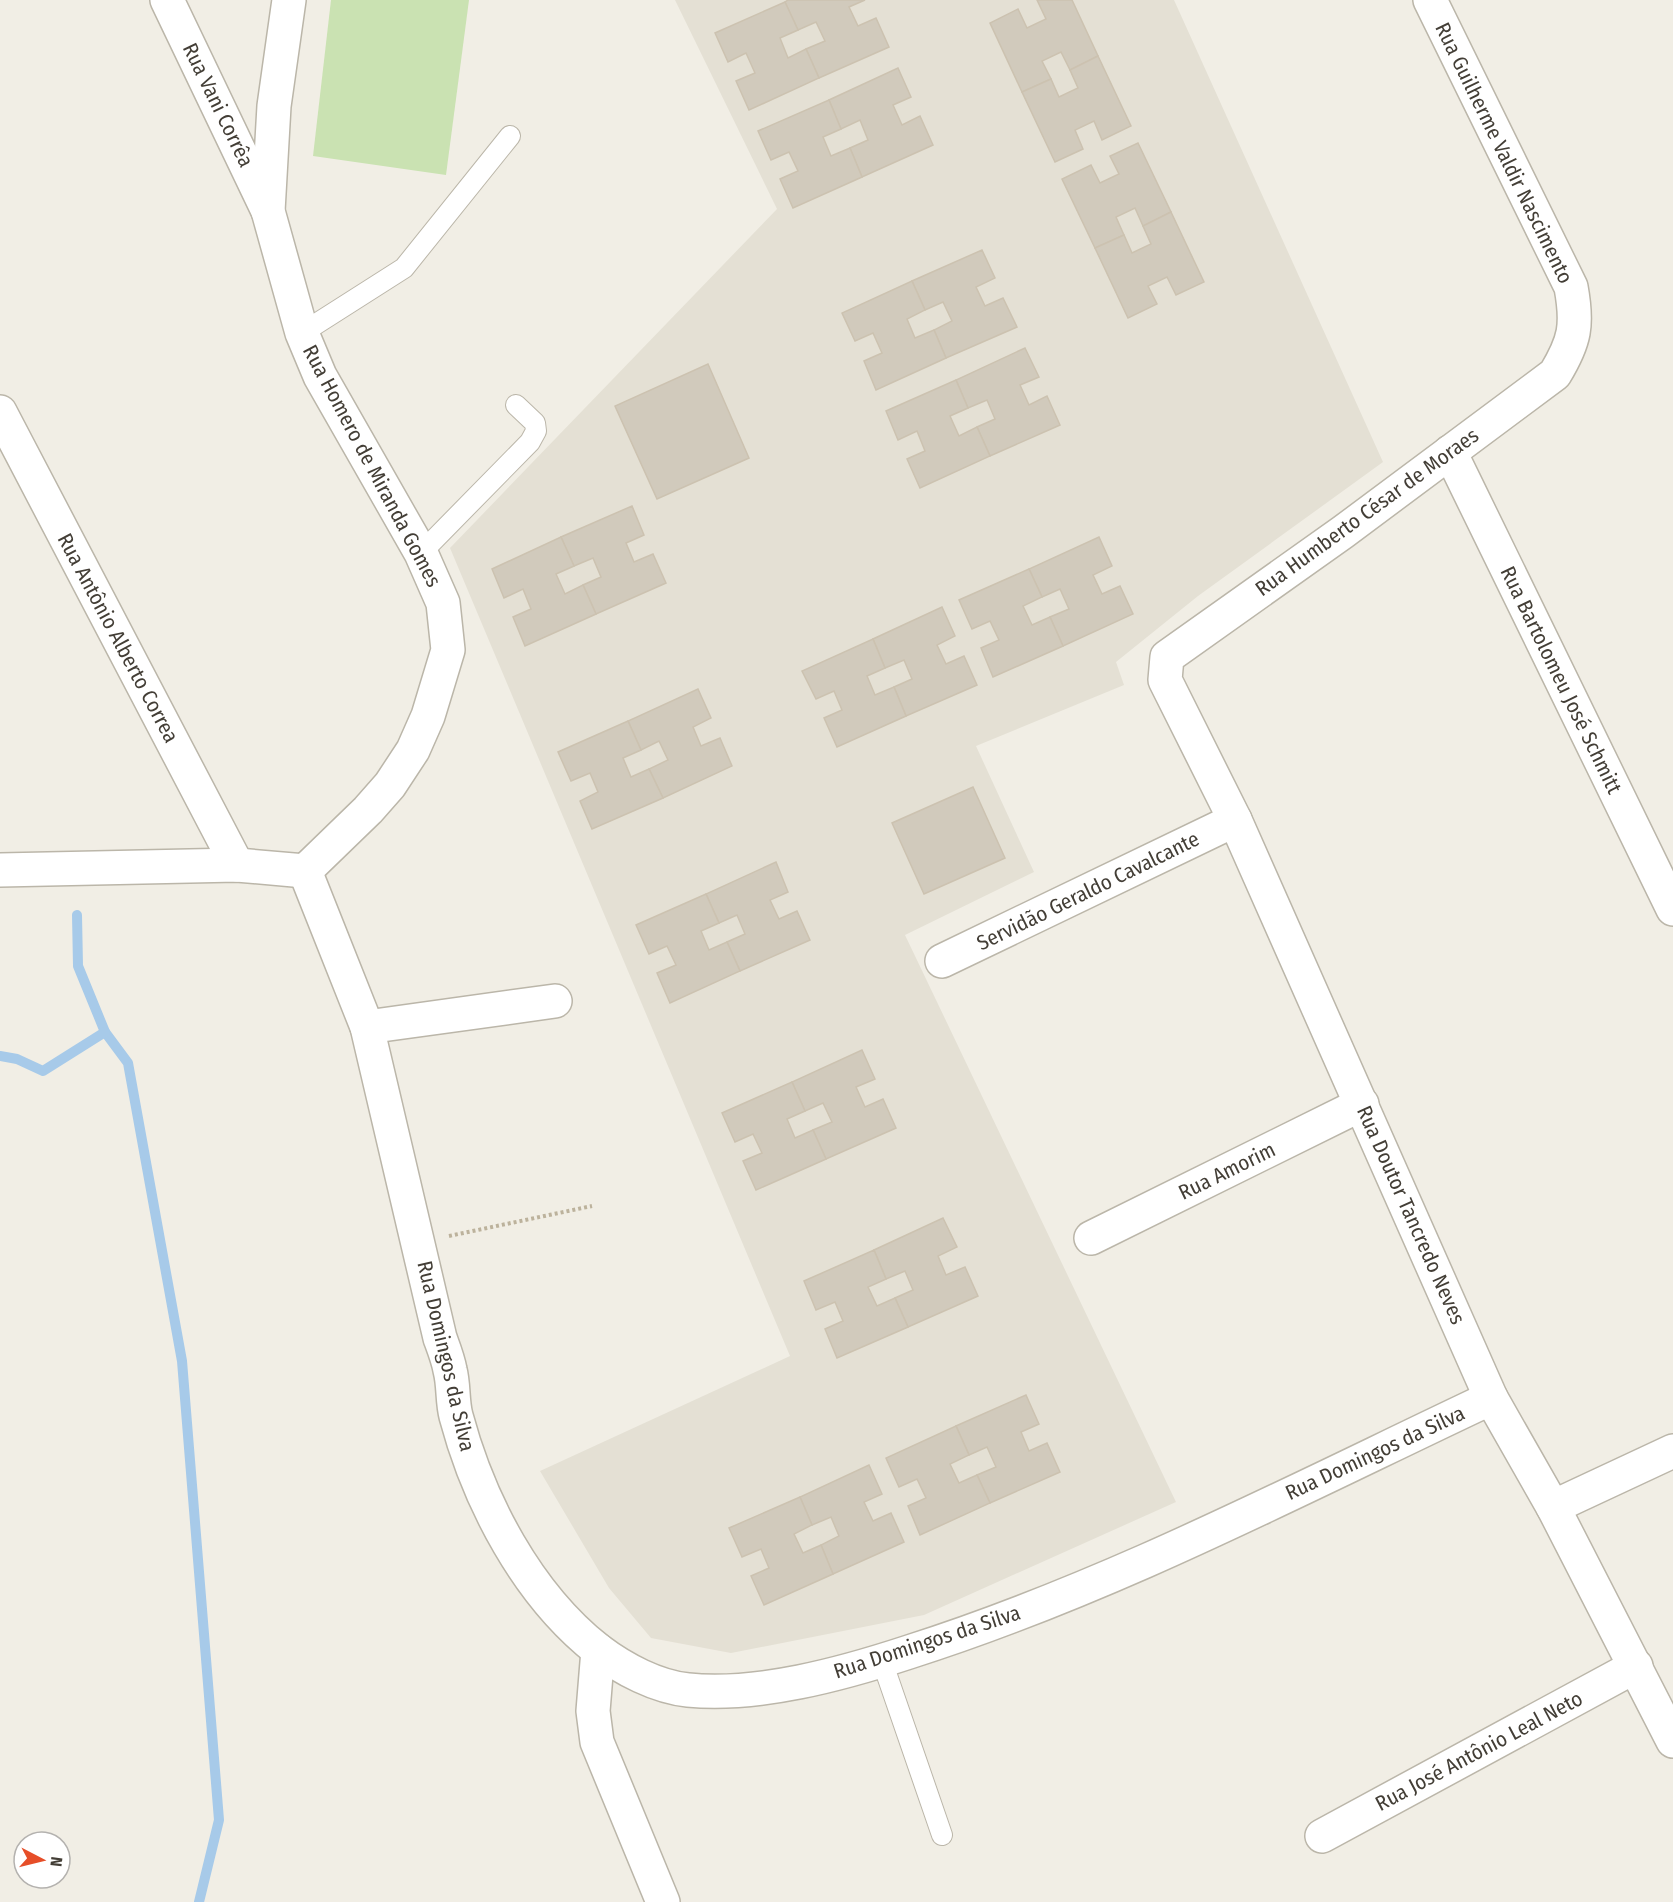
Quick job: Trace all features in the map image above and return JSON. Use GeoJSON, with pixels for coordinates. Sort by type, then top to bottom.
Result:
{"type":"FeatureCollection","features":[{"type":"Feature","properties":{"kind":"street","name":"Rua Vani Corrêa"},"geometry":{"type":"LineString","coordinates":[[167,0],[268,211]]}},
{"type":"Feature","properties":{"kind":"street","name":"Rua Homero de Miranda Gomes"},"geometry":{"type":"LineString","coordinates":[[288,0],[274,106],[268,211],[302,333],[320,376],[422,553],[443,603],[448,650],[428,716],[413,750],[390,785],[305,871]]}},
{"type":"Feature","properties":{"kind":"street","name":"Rua Guilherme Valdir Nascimento"},"geometry":{"type":"LineString","coordinates":[[1430,0],[1571,287],[1576,316],[1573,342]]}},
{"type":"Feature","properties":{"kind":"street","name":"Rua Humberto César de Moraes"},"geometry":{"type":"LineString","coordinates":[[1165,680],[1167,657],[1343,532],[1555,374],[1573,342]]}},
{"type":"Feature","properties":{"kind":"street","name":"Rua Antônio Alberto Correa"},"geometry":{"type":"LineString","coordinates":[[0,412],[237,865]]}},
{"type":"Feature","properties":{"kind":"street","name":"Rua Bartolomeu José Schmitt"},"geometry":{"type":"LineString","coordinates":[[1450,452],[1673,909]]}},
{"type":"Feature","properties":{"kind":"street","name":"Rua Doutor Tancredo Neves"},"geometry":{"type":"LineString","coordinates":[[1165,680],[1235,820],[1491,1398],[1553,1507],[1673,1741]]}},
{"type":"Feature","properties":{"kind":"street","name":"Servidão Geraldo Cavalcante"},"geometry":{"type":"LineString","coordinates":[[942,961],[1235,820]]}},
{"type":"Feature","properties":{"kind":"street"},"geometry":{"type":"LineString","coordinates":[[0,870],[237,865],[305,871]]}},
{"type":"Feature","properties":{"kind":"street","name":"Rua Domingos da Silva"},"geometry":{"type":"LineString","coordinates":[[305,871],[367,1027],[440,1338],[451,1371],[455,1413],[487,1502],[533,1578],[563,1616],[598,1650],[651,1680],[686,1690],[727,1691],[833,1674],[882,1661],[990,1624],[1116,1573],[1491,1398]]}},
{"type":"Feature","properties":{"kind":"street"},"geometry":{"type":"LineString","coordinates":[[367,1027],[555,1001]]}},
{"type":"Feature","properties":{"kind":"street","name":"Rua Amorim"},"geometry":{"type":"LineString","coordinates":[[1091,1238],[1362,1104]]}},
{"type":"Feature","properties":{"kind":"street"},"geometry":{"type":"LineString","coordinates":[[1553,1507],[1673,1451]]}},
{"type":"Feature","properties":{"kind":"street"},"geometry":{"type":"LineString","coordinates":[[598,1650],[593,1712],[597,1742],[663,1902]]}},
{"type":"Feature","properties":{"kind":"street","name":"Rua José Antônio Leal Neto"},"geometry":{"type":"LineString","coordinates":[[1322,1836],[1636,1666]]}},
{"type":"Feature","properties":{"kind":"lane"},"geometry":{"type":"LineString","coordinates":[[302,333],[404,268],[510,136]]}},
{"type":"Feature","properties":{"kind":"lane"},"geometry":{"type":"LineString","coordinates":[[422,553],[530,442],[536,432],[536,423],[516,405]]}},
{"type":"Feature","properties":{"kind":"lane"},"geometry":{"type":"LineString","coordinates":[[882,1661],[942,1835]]}},
{"type":"Feature","properties":{"kind":"path"},"geometry":{"type":"LineString","coordinates":[[419,1242],[592,1206]]}},
{"type":"Feature","properties":{"kind":"shaded area"},"geometry":{"type":"Polygon","coordinates":[[[675,0],[1174,0],[1383,462],[1198,596],[1116,662],[1124,685],[976,746],[1034,872],[905,935],[1176,1502],[924,1615],[731,1653],[651,1638],[609,1588],[540,1471],[790,1356],[450,548],[777,209],[675,0]]]}},
{"type":"Feature","properties":{"kind":"green space"},"geometry":{"type":"Polygon","coordinates":[[[331,0],[469,0],[446,175],[313,156],[331,0]]]}},
{"type":"Feature","properties":{"kind":"building"},"geometry":{"type":"Polygon","coordinates":[[[788,0],[865,0],[849,7],[858,26],[876,18],[889,47],[819,78],[806,49],[825,41],[816,22],[798,30],[785,2],[788,0]]]}},
{"type":"Feature","properties":{"kind":"building"},"geometry":{"type":"Polygon","coordinates":[[[1037,0],[1072,0],[1098,56],[1070,70],[1061,52],[1042,61],[1051,79],[1022,92],[990,23],[1018,9],[1027,28],[1046,19],[1037,0]]]}},
{"type":"Feature","properties":{"kind":"building"},"geometry":{"type":"Polygon","coordinates":[[[785,2],[798,30],[780,38],[788,58],[806,49],[819,78],[749,110],[736,81],[755,73],[746,53],[728,62],[715,33],[785,2]]]}},
{"type":"Feature","properties":{"kind":"building"},"geometry":{"type":"Polygon","coordinates":[[[1098,56],[1131,126],[1102,140],[1094,121],[1075,130],[1083,149],[1055,162],[1022,92],[1051,79],[1059,97],[1078,88],[1070,70],[1098,56]]]}},
{"type":"Feature","properties":{"kind":"building"},"geometry":{"type":"Polygon","coordinates":[[[898,68],[911,97],[893,105],[902,125],[920,116],[933,145],[862,177],[850,148],[868,140],[860,120],[841,129],[829,100],[898,68]]]}},
{"type":"Feature","properties":{"kind":"building"},"geometry":{"type":"Polygon","coordinates":[[[829,100],[841,129],[823,137],[831,156],[850,148],[862,177],[793,208],[780,179],[798,171],[789,152],[771,160],[758,131],[829,100]]]}},
{"type":"Feature","properties":{"kind":"building"},"geometry":{"type":"Polygon","coordinates":[[[1138,143],[1171,212],[1143,226],[1135,208],[1116,217],[1124,235],[1095,248],[1062,179],[1091,165],[1100,183],[1119,174],[1110,156],[1138,143]]]}},
{"type":"Feature","properties":{"kind":"building"},"geometry":{"type":"Polygon","coordinates":[[[1171,212],[1204,282],[1176,295],[1167,277],[1148,286],[1157,304],[1128,318],[1095,248],[1124,235],[1132,253],[1151,244],[1143,226],[1171,212]]]}},
{"type":"Feature","properties":{"kind":"building"},"geometry":{"type":"Polygon","coordinates":[[[982,250],[995,278],[976,287],[985,306],[1003,298],[1017,327],[946,358],[934,330],[952,321],[943,302],[925,310],[912,281],[982,250]]]}},
{"type":"Feature","properties":{"kind":"building"},"geometry":{"type":"Polygon","coordinates":[[[912,281],[925,310],[907,319],[915,338],[934,330],[946,358],[876,390],[864,361],[882,353],[873,333],[855,341],[842,313],[912,281]]]}},
{"type":"Feature","properties":{"kind":"building"},"geometry":{"type":"Polygon","coordinates":[[[1025,348],[1039,377],[1020,385],[1029,405],[1047,396],[1060,425],[990,456],[977,427],[995,419],[987,400],[968,408],[956,380],[1025,348]]]}},
{"type":"Feature","properties":{"kind":"building"},"geometry":{"type":"Polygon","coordinates":[[[708,364],[749,458],[657,499],[615,406],[708,364]]]}},
{"type":"Feature","properties":{"kind":"building"},"geometry":{"type":"Polygon","coordinates":[[[956,380],[968,408],[950,416],[959,436],[977,427],[990,456],[920,488],[907,459],[925,451],[917,431],[898,440],[886,411],[956,380]]]}},
{"type":"Feature","properties":{"kind":"building"},"geometry":{"type":"Polygon","coordinates":[[[632,506],[644,535],[626,543],[634,562],[653,554],[666,583],[596,614],[583,585],[601,577],[593,558],[574,566],[561,537],[632,506]]]}},
{"type":"Feature","properties":{"kind":"building"},"geometry":{"type":"Polygon","coordinates":[[[561,537],[574,566],[556,574],[565,594],[583,585],[596,614],[525,646],[513,617],[531,609],[523,589],[504,598],[492,569],[561,537]]]}},
{"type":"Feature","properties":{"kind":"building"},"geometry":{"type":"Polygon","coordinates":[[[1099,537],[1112,566],[1093,575],[1102,594],[1120,586],[1133,614],[1063,646],[1050,617],[1069,609],[1060,589],[1042,597],[1029,569],[1099,537]]]}},
{"type":"Feature","properties":{"kind":"building"},"geometry":{"type":"Polygon","coordinates":[[[1029,569],[1042,597],[1023,606],[1032,625],[1050,617],[1063,646],[993,677],[981,648],[999,640],[990,621],[972,629],[959,600],[1029,569]]]}},
{"type":"Feature","properties":{"kind":"building"},"geometry":{"type":"Polygon","coordinates":[[[942,607],[955,636],[937,645],[946,664],[964,656],[977,685],[906,716],[894,687],[912,679],[904,660],[885,668],[873,639],[942,607]]]}},
{"type":"Feature","properties":{"kind":"building"},"geometry":{"type":"Polygon","coordinates":[[[873,639],[885,668],[867,676],[875,695],[894,687],[906,716],[837,747],[824,718],[842,710],[834,691],[816,699],[802,671],[873,639]]]}},
{"type":"Feature","properties":{"kind":"building"},"geometry":{"type":"Polygon","coordinates":[[[698,689],[711,718],[693,727],[701,746],[720,738],[732,766],[663,798],[649,769],[668,760],[659,741],[641,750],[628,721],[698,689]]]}},
{"type":"Feature","properties":{"kind":"building"},"geometry":{"type":"Polygon","coordinates":[[[628,721],[641,750],[623,758],[631,777],[649,769],[663,798],[592,829],[580,801],[598,792],[590,773],[571,781],[558,752],[628,721]]]}},
{"type":"Feature","properties":{"kind":"building"},"geometry":{"type":"Polygon","coordinates":[[[973,787],[1005,858],[924,894],[892,823],[973,787]]]}},
{"type":"Feature","properties":{"kind":"building"},"geometry":{"type":"Polygon","coordinates":[[[776,862],[788,892],[770,900],[779,919],[797,911],[810,940],[740,971],[727,942],[745,934],[737,915],[719,923],[706,894],[776,862]]]}},
{"type":"Feature","properties":{"kind":"building"},"geometry":{"type":"Polygon","coordinates":[[[706,894],[719,923],[701,931],[709,950],[727,942],[740,971],[670,1003],[657,973],[676,965],[667,946],[649,954],[636,925],[706,894]]]}},
{"type":"Feature","properties":{"kind":"building"},"geometry":{"type":"Polygon","coordinates":[[[862,1050],[875,1079],[856,1087],[865,1107],[883,1099],[896,1128],[826,1159],[813,1130],[832,1122],[823,1103],[805,1111],[792,1082],[862,1050]]]}},
{"type":"Feature","properties":{"kind":"building"},"geometry":{"type":"Polygon","coordinates":[[[792,1082],[805,1111],[787,1119],[795,1138],[813,1130],[826,1159],[756,1190],[743,1161],[762,1153],[753,1134],[735,1142],[722,1113],[792,1082]]]}},
{"type":"Feature","properties":{"kind":"building"},"geometry":{"type":"Polygon","coordinates":[[[943,1218],[957,1247],[938,1256],[946,1275],[965,1267],[978,1296],[908,1327],[895,1298],[913,1290],[905,1271],[886,1279],[874,1250],[943,1218]]]}},
{"type":"Feature","properties":{"kind":"building"},"geometry":{"type":"Polygon","coordinates":[[[874,1250],[886,1279],[868,1287],[877,1306],[895,1298],[908,1327],[837,1358],[825,1329],[843,1321],[835,1302],[816,1310],[804,1281],[874,1250]]]}},
{"type":"Feature","properties":{"kind":"building"},"geometry":{"type":"Polygon","coordinates":[[[1026,1395],[1039,1424],[1021,1432],[1029,1451],[1047,1443],[1060,1472],[990,1503],[977,1475],[996,1467],[987,1447],[969,1455],[956,1426],[1026,1395]]]}},
{"type":"Feature","properties":{"kind":"building"},"geometry":{"type":"Polygon","coordinates":[[[956,1426],[969,1455],[950,1464],[959,1483],[977,1475],[990,1503],[920,1535],[908,1506],[926,1498],[917,1479],[899,1487],[886,1458],[956,1426]]]}},
{"type":"Feature","properties":{"kind":"building"},"geometry":{"type":"Polygon","coordinates":[[[869,1465],[882,1494],[864,1502],[873,1521],[891,1513],[904,1542],[833,1574],[821,1545],[839,1536],[831,1517],[812,1525],[800,1497],[869,1465]]]}},
{"type":"Feature","properties":{"kind":"building"},"geometry":{"type":"Polygon","coordinates":[[[800,1497],[812,1525],[794,1534],[803,1553],[821,1545],[833,1574],[764,1605],[751,1576],[769,1568],[761,1549],[742,1557],[729,1528],[800,1497]]]}},
{"type":"Feature","properties":{"kind":"waterway"},"geometry":{"type":"LineString","coordinates":[[77,915],[78,966],[105,1032],[128,1063],[182,1361],[219,1820],[199,1902]]}},
{"type":"Feature","properties":{"kind":"waterway"},"geometry":{"type":"LineString","coordinates":[[0,1056],[17,1059],[43,1071],[105,1032]]}}]}
